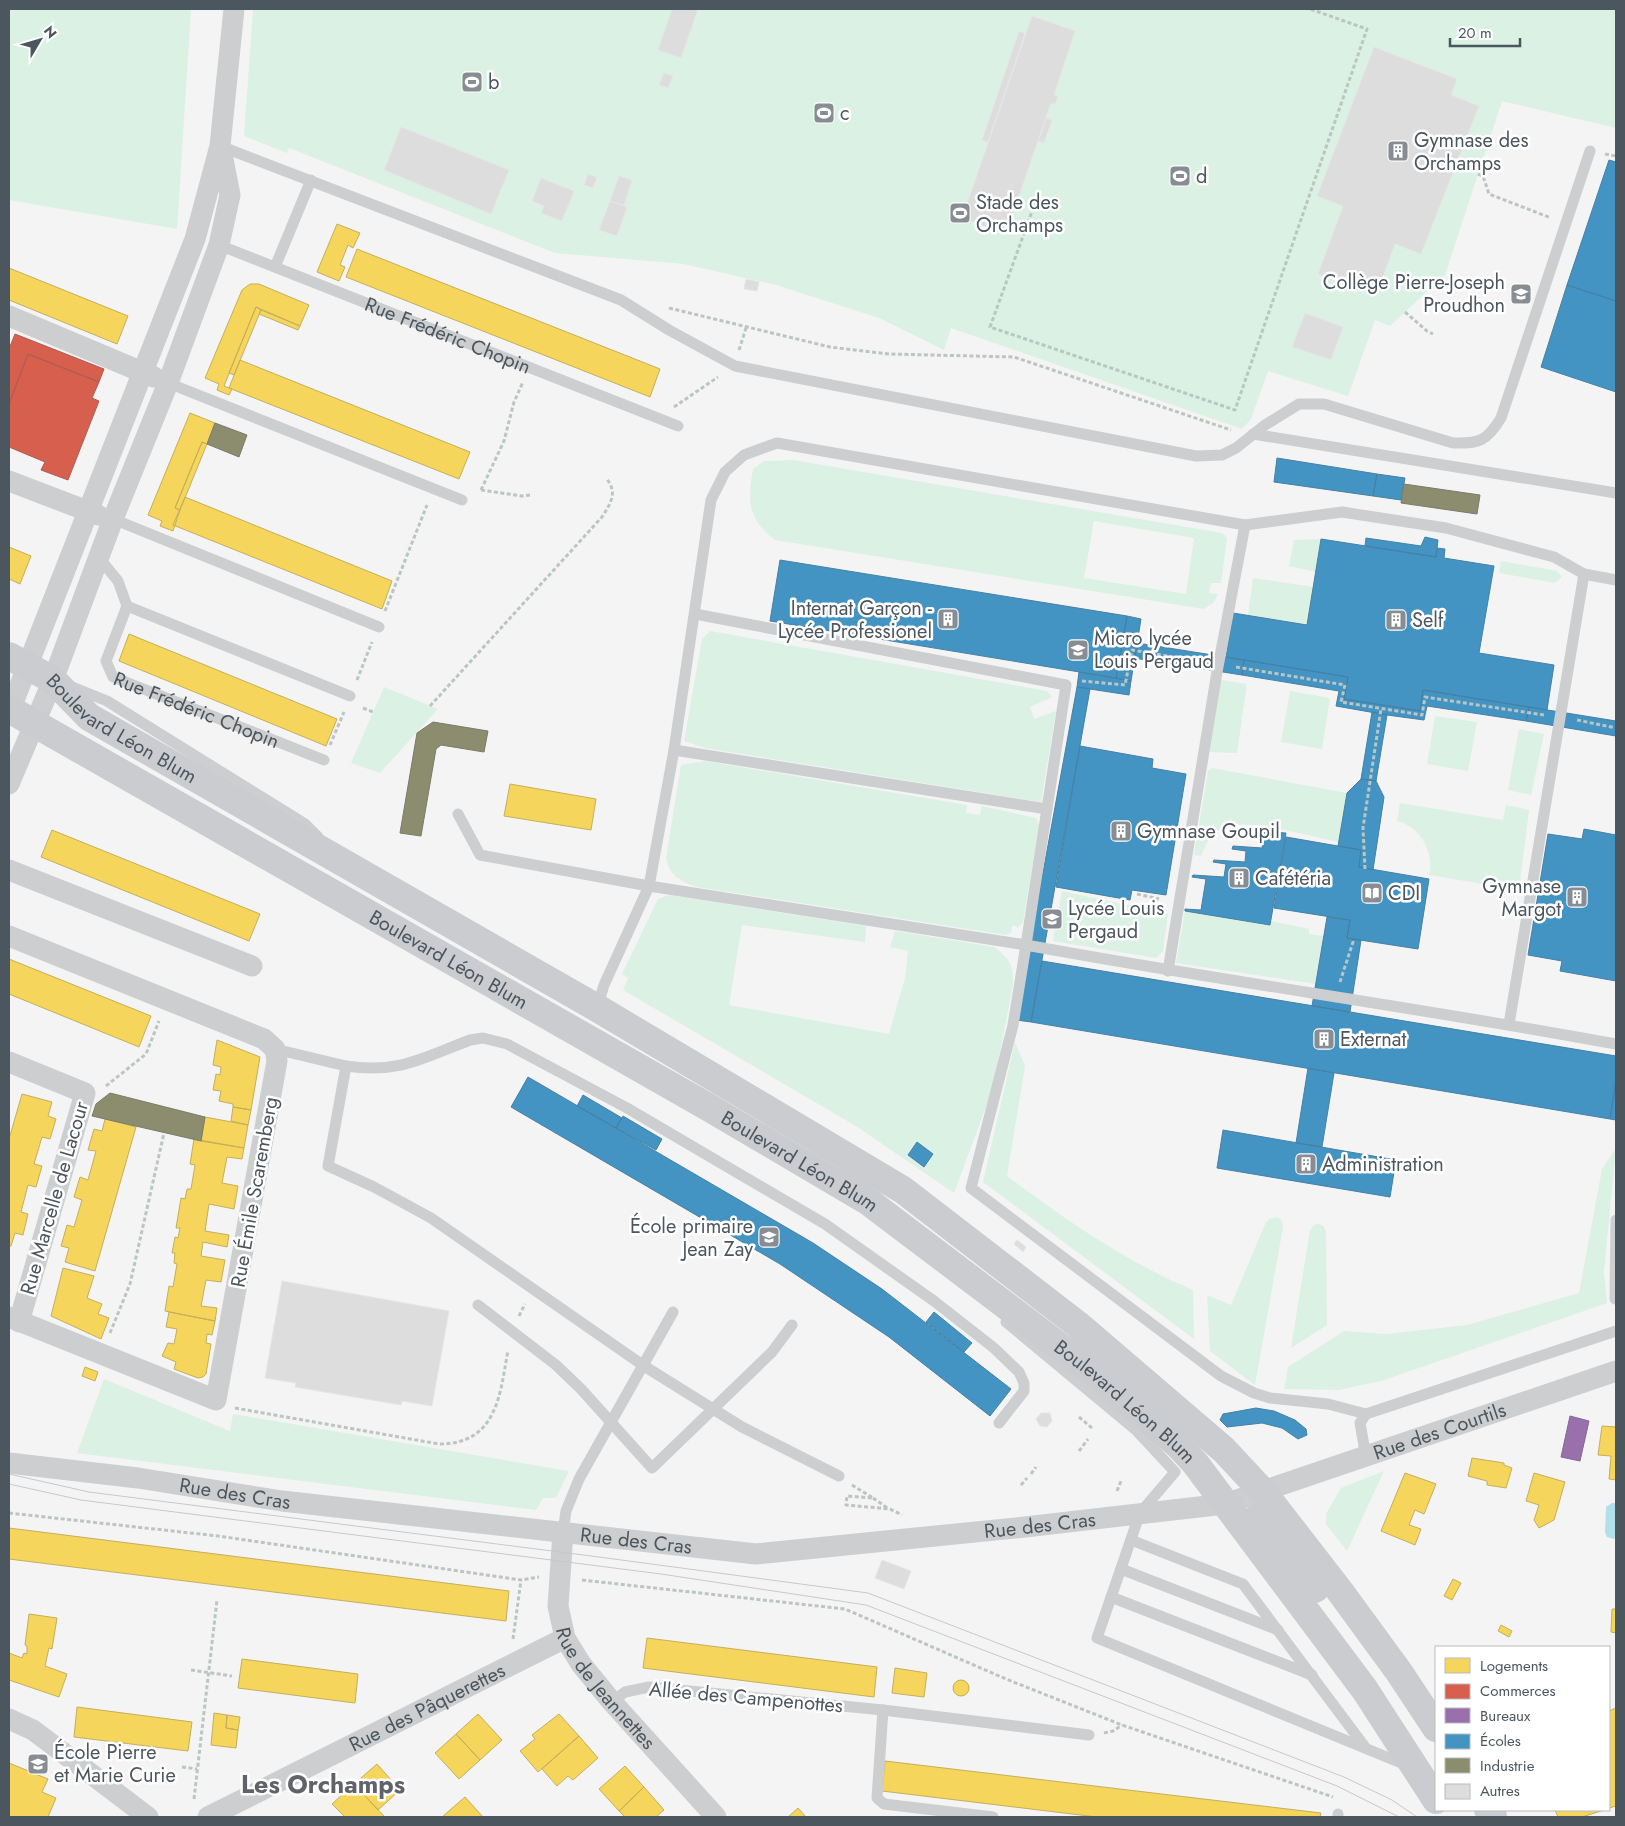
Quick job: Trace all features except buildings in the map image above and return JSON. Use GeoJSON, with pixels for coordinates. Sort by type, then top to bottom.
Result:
{"type":"FeatureCollection","features":[{"type":"Feature","properties":{"kind":"main road","name":"Boulevard Léon Blum"},"geometry":{"type":"LineString","coordinates":[[18,661],[53,680],[89,717],[356,872],[597,1008],[903,1190],[1077,1324],[1224,1450],[1243,1498],[1435,1798]]}},
{"type":"Feature","properties":{"kind":"main road","name":"Boulevard Léon Blum"},"geometry":{"type":"LineString","coordinates":[[9,710],[708,1107],[870,1202],[1091,1370],[1243,1498],[1399,1672],[1435,1726]]}},
{"type":"Feature","properties":{"kind":"street"},"geometry":{"type":"LineString","coordinates":[[9,710],[18,661],[49,614],[86,511],[194,239],[220,146],[234,9]]}},
{"type":"Feature","properties":{"kind":"street"},"geometry":{"type":"LineString","coordinates":[[9,784],[53,680],[73,624],[100,559],[113,519],[168,383],[219,245],[230,195],[220,146]]}},
{"type":"Feature","properties":{"kind":"street","name":"Rue Frédéric Chopin"},"geometry":{"type":"LineString","coordinates":[[194,239],[219,245]]}},
{"type":"Feature","properties":{"kind":"street"},"geometry":{"type":"LineString","coordinates":[[9,316],[168,383]]}},
{"type":"Feature","properties":{"kind":"street"},"geometry":{"type":"LineString","coordinates":[[9,480],[86,511],[113,519]]}},
{"type":"Feature","properties":{"kind":"street"},"geometry":{"type":"LineString","coordinates":[[49,614],[73,624]]}},
{"type":"Feature","properties":{"kind":"street"},"geometry":{"type":"LineString","coordinates":[[9,870],[252,966]]}},
{"type":"Feature","properties":{"kind":"street"},"geometry":{"type":"LineString","coordinates":[[9,936],[264,1039],[275,1049]]}},
{"type":"Feature","properties":{"kind":"street","name":"Rue Émile Scaremberg"},"geometry":{"type":"LineString","coordinates":[[216,1400],[277,1061],[275,1049]]}},
{"type":"Feature","properties":{"kind":"street","name":"Rue Marcelle de Lacour"},"geometry":{"type":"LineString","coordinates":[[9,1062],[85,1093],[14,1320]]}},
{"type":"Feature","properties":{"kind":"street"},"geometry":{"type":"LineString","coordinates":[[14,1320],[216,1400]]}},
{"type":"Feature","properties":{"kind":"street","name":"Rue des Courtils"},"geometry":{"type":"LineString","coordinates":[[1243,1498],[1616,1371]]}},
{"type":"Feature","properties":{"kind":"street","name":"Rue des Cras"},"geometry":{"type":"LineString","coordinates":[[9,1463],[138,1478],[282,1501],[756,1554],[1025,1528],[1243,1498]]}},
{"type":"Feature","properties":{"kind":"street","name":"Rue de Jeannettes"},"geometry":{"type":"LineString","coordinates":[[563,1532],[558,1606],[565,1638],[581,1664],[612,1702],[716,1817]]}},
{"type":"Feature","properties":{"kind":"street","name":"Rue des Pâquerettes"},"geometry":{"type":"LineString","coordinates":[[201,1812],[565,1638]]}},
{"type":"Feature","properties":{"kind":"street"},"geometry":{"type":"LineString","coordinates":[[9,1719],[32,1730],[148,1817]]}},
{"type":"Feature","properties":{"kind":"lane"},"geometry":{"type":"LineString","coordinates":[[220,146],[622,300],[669,330],[735,366],[1196,456],[1222,455],[1236,448],[1253,434],[1299,404],[1324,404],[1453,443],[1473,444],[1484,439],[1494,430],[1500,418],[1590,151]]}},
{"type":"Feature","properties":{"kind":"lane"},"geometry":{"type":"LineString","coordinates":[[275,267],[311,180]]}},
{"type":"Feature","properties":{"kind":"lane","name":"Rue Frédéric Chopin"},"geometry":{"type":"LineString","coordinates":[[219,245],[678,426]]}},
{"type":"Feature","properties":{"kind":"lane"},"geometry":{"type":"LineString","coordinates":[[168,383],[462,500]]}},
{"type":"Feature","properties":{"kind":"lane"},"geometry":{"type":"LineString","coordinates":[[1253,434],[1616,493]]}},
{"type":"Feature","properties":{"kind":"lane"},"geometry":{"type":"LineString","coordinates":[[597,1008],[604,985],[649,886],[674,750],[711,500],[725,472],[744,456],[778,443],[1246,525],[1342,512],[1446,528],[1554,557],[1584,574],[1616,580]]}},
{"type":"Feature","properties":{"kind":"lane"},"geometry":{"type":"LineString","coordinates":[[113,519],[379,627]]}},
{"type":"Feature","properties":{"kind":"lane"},"geometry":{"type":"LineString","coordinates":[[1168,971],[1219,664],[1246,525]]}},
{"type":"Feature","properties":{"kind":"lane"},"geometry":{"type":"LineString","coordinates":[[100,559],[118,581],[127,606],[350,696]]}},
{"type":"Feature","properties":{"kind":"lane"},"geometry":{"type":"LineString","coordinates":[[1509,1024],[1584,574]]}},
{"type":"Feature","properties":{"kind":"lane","name":"Rue Frédéric Chopin"},"geometry":{"type":"LineString","coordinates":[[127,606],[106,661],[113,677],[324,760]]}},
{"type":"Feature","properties":{"kind":"lane"},"geometry":{"type":"LineString","coordinates":[[695,614],[1066,685],[1013,1025],[971,1188],[1221,1376],[1254,1393],[1270,1398],[1328,1404],[1366,1414],[1616,1331]]}},
{"type":"Feature","properties":{"kind":"lane"},"geometry":{"type":"LineString","coordinates":[[674,750],[1047,809]]}},
{"type":"Feature","properties":{"kind":"lane"},"geometry":{"type":"LineString","coordinates":[[458,814],[480,855],[649,886],[1026,945],[1168,971],[1509,1024],[1616,1044]]}},
{"type":"Feature","properties":{"kind":"lane"},"geometry":{"type":"LineString","coordinates":[[275,1049],[346,1066],[368,1069],[392,1068],[470,1040],[483,1038],[507,1044],[626,1108],[825,1224],[934,1301],[994,1348],[1019,1372],[1024,1383],[1024,1391],[999,1423]]}},
{"type":"Feature","properties":{"kind":"lane"},"geometry":{"type":"LineString","coordinates":[[346,1066],[328,1166],[374,1187],[431,1218],[644,1366],[742,1427],[839,1476]]}},
{"type":"Feature","properties":{"kind":"lane"},"geometry":{"type":"LineString","coordinates":[[1615,1299],[1616,1220]]}},
{"type":"Feature","properties":{"kind":"lane"},"geometry":{"type":"LineString","coordinates":[[975,1282],[998,1316],[1136,1430],[1175,1472],[1140,1513],[1097,1638],[1417,1769]]}},
{"type":"Feature","properties":{"kind":"lane"},"geometry":{"type":"LineString","coordinates":[[478,1305],[581,1389],[652,1468],[772,1352],[792,1325]]}},
{"type":"Feature","properties":{"kind":"lane"},"geometry":{"type":"LineString","coordinates":[[563,1532],[566,1511],[579,1479],[612,1424],[673,1312]]}},
{"type":"Feature","properties":{"kind":"lane"},"geometry":{"type":"LineString","coordinates":[[1366,1414],[1360,1423],[1366,1457]]}},
{"type":"Feature","properties":{"kind":"lane"},"geometry":{"type":"LineString","coordinates":[[1131,1540],[1243,1584],[1366,1748]]}},
{"type":"Feature","properties":{"kind":"lane"},"geometry":{"type":"LineString","coordinates":[[1121,1569],[1278,1630]]}},
{"type":"Feature","properties":{"kind":"lane"},"geometry":{"type":"LineString","coordinates":[[1111,1597],[1312,1675]]}},
{"type":"Feature","properties":{"kind":"lane","name":"Allée des Campenottes"},"geometry":{"type":"LineString","coordinates":[[612,1702],[625,1692],[649,1687],[883,1710],[1089,1735]]}},
{"type":"Feature","properties":{"kind":"lane"},"geometry":{"type":"LineString","coordinates":[[883,1710],[877,1798],[884,1804],[993,1817]]}},
{"type":"Feature","properties":{"kind":"path"},"geometry":{"type":"LineString","coordinates":[[1038,195],[990,327],[1235,410],[1367,29],[1310,9]]}},
{"type":"Feature","properties":{"kind":"path"},"geometry":{"type":"LineString","coordinates":[[1478,174],[1483,176],[1490,194],[1566,223]]}},
{"type":"Feature","properties":{"kind":"path"},"geometry":{"type":"LineString","coordinates":[[665,307],[830,347],[889,354],[1014,357],[1239,432],[1253,434]]}},
{"type":"Feature","properties":{"kind":"path"},"geometry":{"type":"LineString","coordinates":[[1405,312],[1433,334]]}},
{"type":"Feature","properties":{"kind":"path"},"geometry":{"type":"LineString","coordinates":[[657,418],[735,366],[746,328]]}},
{"type":"Feature","properties":{"kind":"path"},"geometry":{"type":"LineString","coordinates":[[481,490],[504,441],[514,402],[529,368]]}},
{"type":"Feature","properties":{"kind":"path"},"geometry":{"type":"LineString","coordinates":[[430,706],[602,517],[612,501],[613,494],[612,485],[606,478]]}},
{"type":"Feature","properties":{"kind":"path"},"geometry":{"type":"LineString","coordinates":[[324,760],[434,488]]}},
{"type":"Feature","properties":{"kind":"path"},"geometry":{"type":"LineString","coordinates":[[462,500],[466,494],[481,490],[530,495]]}},
{"type":"Feature","properties":{"kind":"path"},"geometry":{"type":"LineString","coordinates":[[1066,685],[1086,680],[1125,685],[1132,650],[1345,685],[1341,702],[1422,716],[1425,697],[1560,718]]}},
{"type":"Feature","properties":{"kind":"path"},"geometry":{"type":"LineString","coordinates":[[1365,869],[1363,828],[1381,709]]}},
{"type":"Feature","properties":{"kind":"path"},"geometry":{"type":"LineString","coordinates":[[1582,721],[1616,728]]}},
{"type":"Feature","properties":{"kind":"path"},"geometry":{"type":"LineString","coordinates":[[1137,894],[1159,899]]}},
{"type":"Feature","properties":{"kind":"path"},"geometry":{"type":"LineString","coordinates":[[1335,998],[1354,939]]}},
{"type":"Feature","properties":{"kind":"path"},"geometry":{"type":"LineString","coordinates":[[85,1093],[103,1088],[146,1054],[168,1000]]}},
{"type":"Feature","properties":{"kind":"path"},"geometry":{"type":"LineString","coordinates":[[101,1355],[130,1284],[164,1133]]}},
{"type":"Feature","properties":{"kind":"path"},"geometry":{"type":"LineString","coordinates":[[216,1400],[232,1407],[325,1425],[439,1444],[457,1444],[474,1436],[493,1414],[499,1399],[511,1330],[533,1290]]}},
{"type":"Feature","properties":{"kind":"path"},"geometry":{"type":"LineString","coordinates":[[1079,1417],[1092,1428]]}},
{"type":"Feature","properties":{"kind":"path"},"geometry":{"type":"LineString","coordinates":[[1079,1451],[1088,1439]]}},
{"type":"Feature","properties":{"kind":"path"},"geometry":{"type":"LineString","coordinates":[[1030,1474],[1036,1467]]}},
{"type":"Feature","properties":{"kind":"path"},"geometry":{"type":"LineString","coordinates":[[839,1476],[890,1509],[902,1514]]}},
{"type":"Feature","properties":{"kind":"path"},"geometry":{"type":"LineString","coordinates":[[1021,1485],[1027,1478]]}},
{"type":"Feature","properties":{"kind":"path"},"geometry":{"type":"LineString","coordinates":[[1117,1491],[1121,1481]]}},
{"type":"Feature","properties":{"kind":"path"},"geometry":{"type":"LineString","coordinates":[[873,1498],[847,1496],[846,1505],[890,1509]]}},
{"type":"Feature","properties":{"kind":"path"},"geometry":{"type":"LineString","coordinates":[[9,1513],[218,1536],[521,1580],[545,1576]]}},
{"type":"Feature","properties":{"kind":"path"},"geometry":{"type":"LineString","coordinates":[[574,1579],[845,1609],[963,1661],[1122,1725],[1342,1800]]}},
{"type":"Feature","properties":{"kind":"path"},"geometry":{"type":"LineString","coordinates":[[513,1639],[521,1580]]}},
{"type":"Feature","properties":{"kind":"path"},"geometry":{"type":"LineString","coordinates":[[201,1812],[197,1769],[218,1600]]}},
{"type":"Feature","properties":{"kind":"path"},"geometry":{"type":"LineString","coordinates":[[191,1670],[232,1676]]}},
{"type":"Feature","properties":{"kind":"path"},"geometry":{"type":"LineString","coordinates":[[182,1766],[197,1769]]}},
{"type":"Feature","properties":{"kind":"green space"},"geometry":{"type":"Polygon","coordinates":[[[9,9],[191,9],[177,229],[9,200],[9,9]]]}},
{"type":"Feature","properties":{"kind":"green space","name":"Stade des Orchamps"},"geometry":{"type":"Polygon","coordinates":[[[253,9],[1616,9],[1616,128],[1502,101],[1445,275],[1390,326],[1375,320],[1348,396],[1268,371],[1251,419],[1242,429],[951,328],[944,350],[879,318],[776,285],[684,264],[555,253],[289,148],[287,153],[244,136],[253,9]]]}},
{"type":"Feature","properties":{"kind":"green space"},"geometry":{"type":"Polygon","coordinates":[[[793,460],[1222,533],[1227,538],[1221,583],[1211,583],[1209,593],[1218,594],[1214,602],[1204,609],[775,540],[759,525],[750,500],[753,469],[764,461],[793,460]],[[1094,521],[1084,578],[1186,594],[1194,538],[1094,521]]]}},
{"type":"Feature","properties":{"kind":"green space"},"geometry":{"type":"Polygon","coordinates":[[[1321,539],[1316,572],[1289,566],[1294,540],[1321,539]]]}},
{"type":"Feature","properties":{"kind":"green space"},"geometry":{"type":"Polygon","coordinates":[[[1501,561],[1557,571],[1562,577],[1555,583],[1499,573],[1501,561]]]}},
{"type":"Feature","properties":{"kind":"green space"},"geometry":{"type":"Polygon","coordinates":[[[1253,578],[1313,587],[1307,625],[1248,615],[1253,578]]]}},
{"type":"Feature","properties":{"kind":"green space"},"geometry":{"type":"Polygon","coordinates":[[[710,631],[1047,691],[1052,697],[1030,707],[1034,719],[1056,711],[1041,802],[705,748],[684,741],[702,639],[710,631]]]}},
{"type":"Feature","properties":{"kind":"green space"},"geometry":{"type":"Polygon","coordinates":[[[1221,680],[1247,684],[1237,753],[1209,752],[1221,680]]]}},
{"type":"Feature","properties":{"kind":"green space"},"geometry":{"type":"Polygon","coordinates":[[[384,687],[438,709],[380,773],[351,763],[384,687]]]}},
{"type":"Feature","properties":{"kind":"green space"},"geometry":{"type":"Polygon","coordinates":[[[1290,691],[1330,698],[1322,749],[1281,742],[1290,691]]]}},
{"type":"Feature","properties":{"kind":"green space"},"geometry":{"type":"Polygon","coordinates":[[[1435,716],[1477,722],[1468,771],[1427,764],[1435,716]]]}},
{"type":"Feature","properties":{"kind":"green space"},"geometry":{"type":"Polygon","coordinates":[[[1519,729],[1544,734],[1531,795],[1508,790],[1519,729]]]}},
{"type":"Feature","properties":{"kind":"green space"},"geometry":{"type":"Polygon","coordinates":[[[705,761],[967,805],[966,813],[980,815],[982,806],[1036,818],[1039,825],[1023,922],[1018,928],[1014,925],[1011,928],[1012,932],[1006,935],[697,887],[685,882],[673,874],[666,859],[681,765],[705,761]]]}},
{"type":"Feature","properties":{"kind":"green space"},"geometry":{"type":"Polygon","coordinates":[[[1212,768],[1347,793],[1339,842],[1264,826],[1234,825],[1219,829],[1212,835],[1201,856],[1194,855],[1208,771],[1212,768]]]}},
{"type":"Feature","properties":{"kind":"green space"},"geometry":{"type":"Polygon","coordinates":[[[1400,803],[1503,820],[1506,805],[1529,810],[1519,890],[1429,875],[1430,858],[1424,842],[1413,828],[1397,821],[1400,803]]]}},
{"type":"Feature","properties":{"kind":"green space"},"geometry":{"type":"Polygon","coordinates":[[[1062,891],[1168,914],[1163,951],[1156,958],[1053,941],[1062,891]]]}},
{"type":"Feature","properties":{"kind":"green space"},"geometry":{"type":"Polygon","coordinates":[[[669,895],[866,926],[865,942],[742,925],[729,1005],[889,1034],[905,978],[908,951],[890,947],[895,931],[994,947],[1004,955],[1011,967],[1013,985],[993,1088],[954,1193],[856,1126],[623,990],[628,978],[622,974],[658,899],[669,895]]]}},
{"type":"Feature","properties":{"kind":"green space"},"geometry":{"type":"Polygon","coordinates":[[[1185,911],[1270,925],[1271,921],[1309,929],[1309,934],[1324,936],[1316,984],[1176,963],[1185,911]]]}},
{"type":"Feature","properties":{"kind":"green space"},"geometry":{"type":"Polygon","coordinates":[[[1015,1042],[1025,1066],[1007,1176],[1097,1239],[1168,1279],[1193,1290],[1194,1339],[983,1182],[1015,1042]]]}},
{"type":"Feature","properties":{"kind":"green space"},"geometry":{"type":"Polygon","coordinates":[[[1616,1148],[1604,1272],[1607,1303],[1381,1381],[1339,1390],[1284,1389],[1288,1367],[1344,1331],[1386,1334],[1467,1325],[1579,1293],[1602,1169],[1616,1148]]]}},
{"type":"Feature","properties":{"kind":"green space"},"geometry":{"type":"Polygon","coordinates":[[[1277,1217],[1282,1221],[1283,1227],[1255,1385],[1210,1351],[1207,1295],[1231,1305],[1266,1222],[1277,1217]]]}},
{"type":"Feature","properties":{"kind":"green space"},"geometry":{"type":"Polygon","coordinates":[[[1314,1225],[1324,1226],[1326,1233],[1327,1325],[1291,1348],[1310,1230],[1314,1225]]]}},
{"type":"Feature","properties":{"kind":"green space"},"geometry":{"type":"Polygon","coordinates":[[[104,1379],[230,1431],[233,1414],[569,1471],[556,1498],[543,1498],[536,1510],[77,1453],[104,1379]]]}},
{"type":"Feature","properties":{"kind":"green space"},"geometry":{"type":"Polygon","coordinates":[[[1384,1471],[1347,1551],[1326,1524],[1326,1514],[1341,1488],[1384,1471]]]}},
{"type":"Feature","properties":{"kind":"water"},"geometry":{"type":"Polygon","coordinates":[[[1616,1503],[1616,1537],[1614,1539],[1607,1537],[1605,1532],[1606,1507],[1616,1503]]]}},
{"type":"Feature","properties":{"kind":"tram line"},"geometry":{"type":"LineString","coordinates":[[9,1474],[89,1492],[868,1593],[1344,1777],[1392,1800],[1417,1817]]}},
{"type":"Feature","properties":{"kind":"tram line"},"geometry":{"type":"LineString","coordinates":[[9,1484],[81,1500],[661,1574],[866,1605],[1337,1786],[1399,1817]]}},
{"type":"Feature","properties":{"kind":"place","name":"b"},"geometry":{"type":"Point","coordinates":[472,82]}},
{"type":"Feature","properties":{"kind":"place","name":"c"},"geometry":{"type":"Point","coordinates":[824,113]}},
{"type":"Feature","properties":{"kind":"place","name":"Gymnase des Orchamps"},"geometry":{"type":"Point","coordinates":[1398,151]}},
{"type":"Feature","properties":{"kind":"place","name":"d"},"geometry":{"type":"Point","coordinates":[1180,176]}},
{"type":"Feature","properties":{"kind":"place","name":"Stade des Orchamps"},"geometry":{"type":"Point","coordinates":[960,213]}},
{"type":"Feature","properties":{"kind":"place","name":"Collège Pierre-Joseph Proudhon"},"geometry":{"type":"Point","coordinates":[1521,294]}},
{"type":"Feature","properties":{"kind":"place","name":"Internat Garçon - Lycée Professionel"},"geometry":{"type":"Point","coordinates":[948,619]}},
{"type":"Feature","properties":{"kind":"place","name":"Self"},"geometry":{"type":"Point","coordinates":[1396,620]}},
{"type":"Feature","properties":{"kind":"place","name":"Micro lycée Louis Pergaud"},"geometry":{"type":"Point","coordinates":[1078,650]}},
{"type":"Feature","properties":{"kind":"place","name":"Gymnase Goupil"},"geometry":{"type":"Point","coordinates":[1121,831]}},
{"type":"Feature","properties":{"kind":"place","name":"Cafétéria"},"geometry":{"type":"Point","coordinates":[1239,878]}},
{"type":"Feature","properties":{"kind":"place","name":"CDI"},"geometry":{"type":"Point","coordinates":[1372,893]}},
{"type":"Feature","properties":{"kind":"place","name":"Gymnase Margot"},"geometry":{"type":"Point","coordinates":[1577,897]}},
{"type":"Feature","properties":{"kind":"place","name":"Lycée Louis Pergaud"},"geometry":{"type":"Point","coordinates":[1052,919]}},
{"type":"Feature","properties":{"kind":"place","name":"Externat"},"geometry":{"type":"Point","coordinates":[1324,1039]}},
{"type":"Feature","properties":{"kind":"place","name":"Administration"},"geometry":{"type":"Point","coordinates":[1306,1164]}},
{"type":"Feature","properties":{"kind":"place","name":"École primaire Jean Zay"},"geometry":{"type":"Point","coordinates":[769,1237]}},
{"type":"Feature","properties":{"kind":"place","name":"École Pierre et Marie Curie"},"geometry":{"type":"Point","coordinates":[38,1764]}},
{"type":"Feature","properties":{"kind":"district","name":"Les Orchamps"},"geometry":{"type":"Point","coordinates":[323,1784]}}]}
